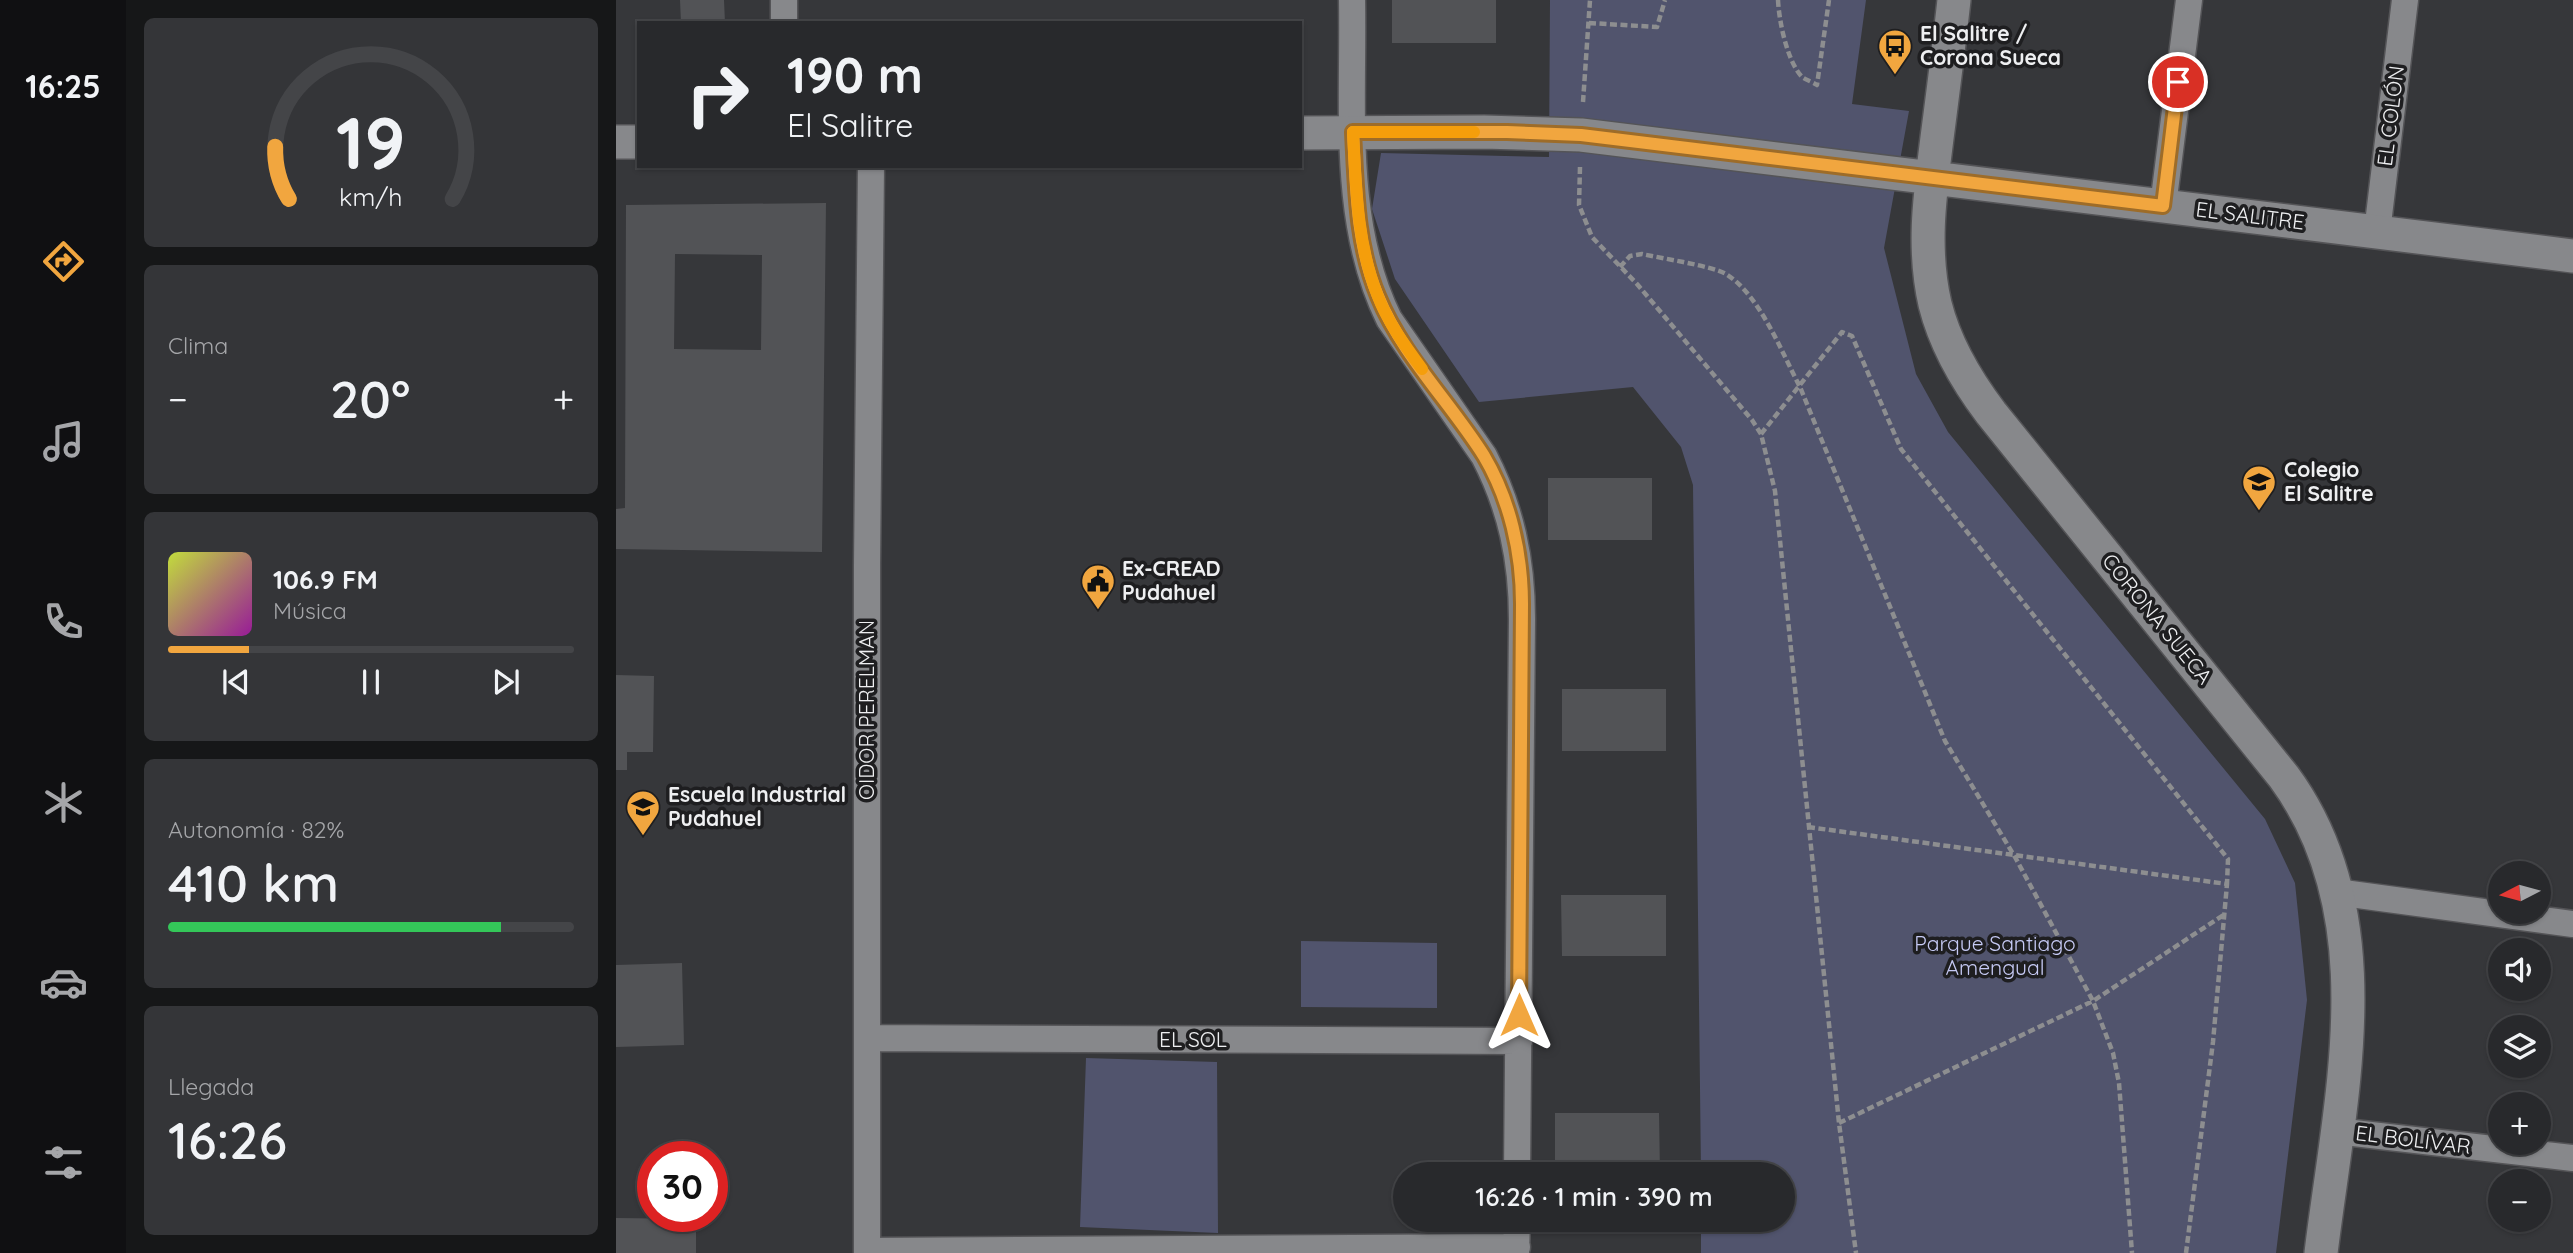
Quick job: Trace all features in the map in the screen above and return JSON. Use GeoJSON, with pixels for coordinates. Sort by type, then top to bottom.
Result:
{"type":"FeatureCollection","features":[{"type":"Feature","properties":{"kind":"street"},"geometry":{"type":"LineString","coordinates":[[784,0],[784,21]]}},
{"type":"Feature","properties":{"kind":"street"},"geometry":{"type":"LineString","coordinates":[[1352,0],[1353,132],[1358,215],[1377,295],[1404,343],[1484,456],[1506,505],[1519,560],[1522,609],[1517,1162]]}},
{"type":"Feature","properties":{"kind":"street","name":"CORONA SUECA"},"geometry":{"type":"LineString","coordinates":[[1954,0],[1927,222],[1930,274],[1938,315],[1956,360],[1991,413],[2297,794],[2312,821],[2326,856],[2336,892],[2348,957],[2349,1003],[2347,1041],[2321,1253]]}},
{"type":"Feature","properties":{"kind":"street"},"geometry":{"type":"LineString","coordinates":[[2163,206],[2189,0]]}},
{"type":"Feature","properties":{"kind":"street","name":"EL COLÓN"},"geometry":{"type":"LineString","coordinates":[[2376,232],[2405,0]]}},
{"type":"Feature","properties":{"kind":"street","name":"EL SALITRE"},"geometry":{"type":"LineString","coordinates":[[1302,133],[1495,132],[1581,135],[2573,256]]}},
{"type":"Feature","properties":{"kind":"street"},"geometry":{"type":"LineString","coordinates":[[616,142],[637,142]]}},
{"type":"Feature","properties":{"kind":"street","name":"OIDOR PERELMAN"},"geometry":{"type":"LineString","coordinates":[[867,1252],[867,565],[871,168]]}},
{"type":"Feature","properties":{"kind":"street"},"geometry":{"type":"LineString","coordinates":[[2336,892],[2573,924]]}},
{"type":"Feature","properties":{"kind":"street","name":"EL SOL"},"geometry":{"type":"LineString","coordinates":[[867,1038],[1519,1041]]}},
{"type":"Feature","properties":{"kind":"street","name":"EL BOLÍVAR"},"geometry":{"type":"LineString","coordinates":[[2336,1131],[2573,1158]]}},
{"type":"Feature","properties":{"kind":"street"},"geometry":{"type":"LineString","coordinates":[[867,1252],[1517,1250],[1517,1232]]}},
{"type":"Feature","properties":{"kind":"path"},"geometry":{"type":"LineString","coordinates":[[1590,0],[1579,205],[1592,237],[1646,294],[1761,434],[1775,491],[1839,1124],[1858,1251]]}},
{"type":"Feature","properties":{"kind":"path"},"geometry":{"type":"LineString","coordinates":[[1589,23],[1657,27],[1665,0]]}},
{"type":"Feature","properties":{"kind":"path"},"geometry":{"type":"LineString","coordinates":[[1778,0],[1782,29],[1793,63],[1803,78],[1817,85],[1829,0]]}},
{"type":"Feature","properties":{"kind":"path"},"geometry":{"type":"LineString","coordinates":[[1620,267],[1630,256],[1642,254],[1724,273],[1741,286],[1772,332],[1800,387],[1945,741],[2015,857],[2092,1001],[2113,1053],[2119,1083],[2133,1253]]}},
{"type":"Feature","properties":{"kind":"path"},"geometry":{"type":"LineString","coordinates":[[1761,434],[1842,332],[1852,336],[1901,449],[2228,859],[2213,1042],[2186,1253]]}},
{"type":"Feature","properties":{"kind":"path"},"geometry":{"type":"LineString","coordinates":[[1808,827],[2227,884]]}},
{"type":"Feature","properties":{"kind":"path"},"geometry":{"type":"LineString","coordinates":[[1839,1124],[2092,1001],[2225,913]]}},
{"type":"Feature","properties":{"kind":"green space","name":"Parque Santiago Amengual"},"geometry":{"type":"Polygon","coordinates":[[[1550,0],[1866,0],[1852,104],[1909,111],[1884,248],[1916,374],[1948,432],[2265,819],[2295,883],[2307,1000],[2276,1253],[1701,1253],[1701,1232],[1795,1232],[1795,1162],[1701,1162],[1693,485],[1681,447],[1633,387],[1479,402],[1395,279],[1372,209],[1381,153],[1549,157],[1550,0]]]}},
{"type":"Feature","properties":{"kind":"green space"},"geometry":{"type":"Polygon","coordinates":[[[1301,941],[1437,943],[1437,1008],[1301,1007],[1301,941]]]}},
{"type":"Feature","properties":{"kind":"green space"},"geometry":{"type":"Polygon","coordinates":[[[1086,1058],[1217,1062],[1218,1233],[1080,1227],[1086,1058]]]}},
{"type":"Feature","properties":{"kind":"building"},"geometry":{"type":"Polygon","coordinates":[[[680,0],[724,0],[725,21],[681,21],[680,0]]]}},
{"type":"Feature","properties":{"kind":"building"},"geometry":{"type":"Polygon","coordinates":[[[1392,0],[1496,0],[1496,43],[1392,43],[1392,0]]]}},
{"type":"Feature","properties":{"kind":"building"},"geometry":{"type":"Polygon","coordinates":[[[826,203],[822,552],[616,549],[616,509],[625,508],[626,205],[826,203]],[[675,254],[674,349],[761,350],[762,255],[675,254]]]}},
{"type":"Feature","properties":{"kind":"building"},"geometry":{"type":"Polygon","coordinates":[[[1548,478],[1652,478],[1652,540],[1548,540],[1548,478]]]}},
{"type":"Feature","properties":{"kind":"building"},"geometry":{"type":"Polygon","coordinates":[[[616,675],[654,676],[653,752],[627,752],[627,770],[616,770],[616,675]]]}},
{"type":"Feature","properties":{"kind":"building"},"geometry":{"type":"Polygon","coordinates":[[[1562,689],[1666,689],[1666,751],[1562,751],[1562,689]]]}},
{"type":"Feature","properties":{"kind":"building"},"geometry":{"type":"Polygon","coordinates":[[[1561,895],[1666,895],[1666,956],[1562,956],[1561,895]]]}},
{"type":"Feature","properties":{"kind":"building"},"geometry":{"type":"Polygon","coordinates":[[[682,963],[684,1045],[616,1047],[616,965],[682,963]]]}},
{"type":"Feature","properties":{"kind":"building"},"geometry":{"type":"Polygon","coordinates":[[[1555,1113],[1659,1113],[1660,1162],[1555,1162],[1555,1113]]]}},
{"type":"Feature","properties":{"kind":"building"},"geometry":{"type":"Polygon","coordinates":[[[616,1218],[637,1218],[637,1232],[696,1232],[696,1253],[616,1253],[616,1218]]]}},
{"type":"Feature","properties":{"kind":"slow traffic"},"geometry":{"type":"LineString","coordinates":[[1422,369],[1389,319],[1369,270],[1358,215],[1353,132],[1474,132]]}},
{"type":"Feature","properties":{"kind":"place","name":"El Salitre / Corona Sueca"},"geometry":{"type":"Point","coordinates":[1895,76]}},
{"type":"Feature","properties":{"kind":"place","name":"Colegio El Salitre"},"geometry":{"type":"Point","coordinates":[2259,512]}},
{"type":"Feature","properties":{"kind":"place","name":"Ex-CREAD Pudahuel"},"geometry":{"type":"Point","coordinates":[1098,611]}},
{"type":"Feature","properties":{"kind":"place","name":"Escuela Industrial Pudahuel"},"geometry":{"type":"Point","coordinates":[643,837]}},
{"type":"Feature","properties":{"kind":"route"},"geometry":{"type":"LineString","coordinates":[[1519,1015],[1522,590],[1514,532],[1506,505],[1484,456],[1404,343],[1377,295],[1358,215],[1353,132],[1530,132],[1581,135],[2163,206],[2178,82]]}}]}
